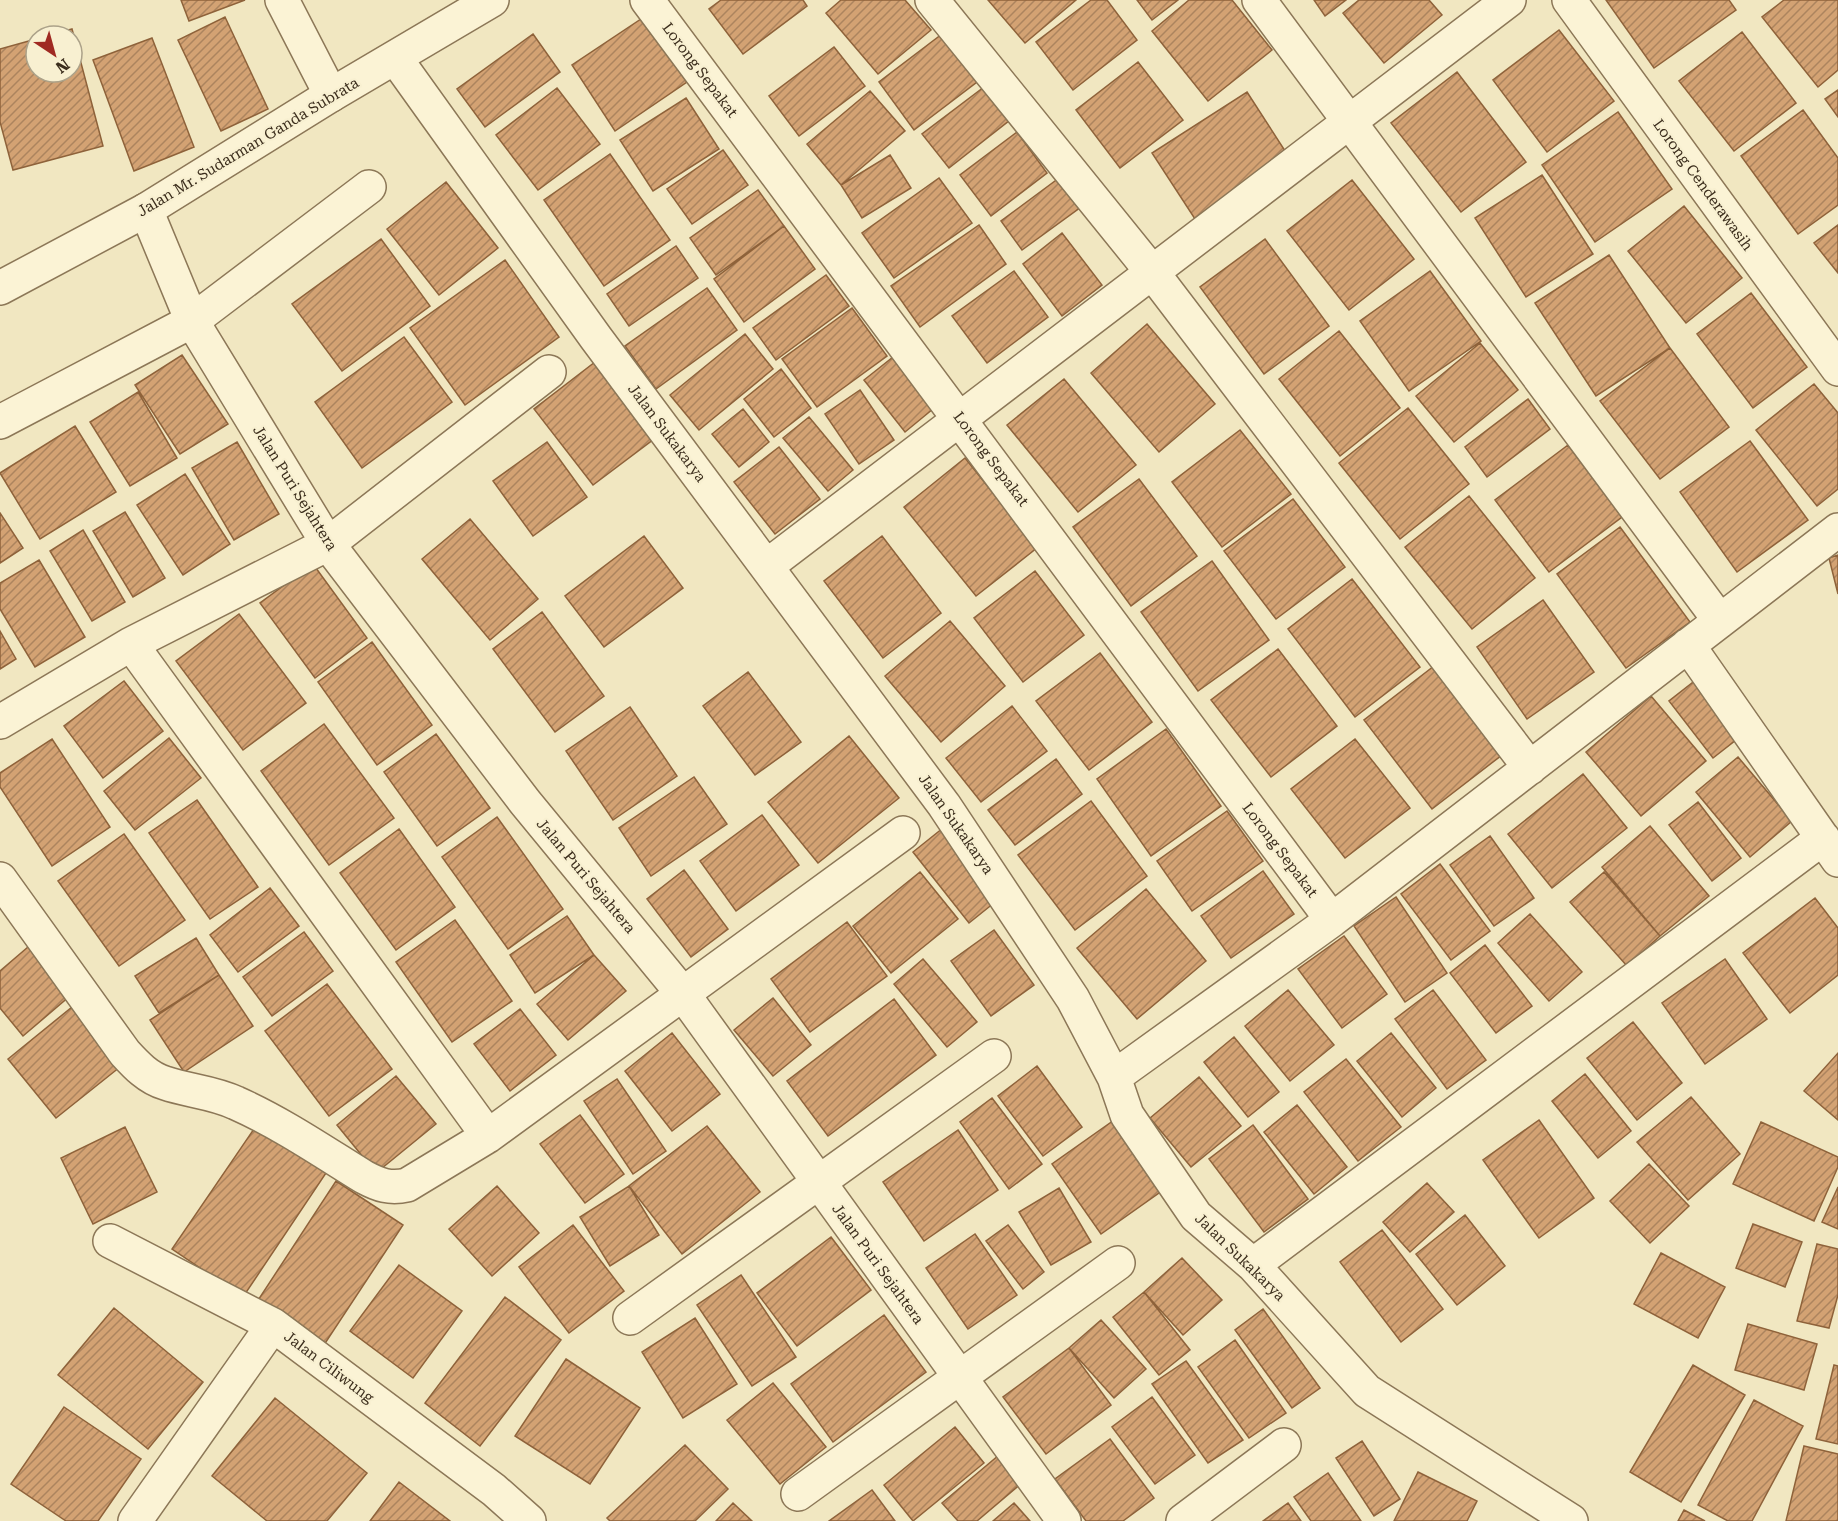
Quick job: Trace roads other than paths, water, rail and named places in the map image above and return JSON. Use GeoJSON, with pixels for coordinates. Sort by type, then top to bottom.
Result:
{"type":"FeatureCollection","features":[{"type":"Feature","properties":{"kind":"street"},"geometry":{"type":"LineString","coordinates":[[282,0],[331,95]]}},
{"type":"Feature","properties":{"kind":"street","name":"Jalan Mr. Sudarman Ganda Subrata"},"geometry":{"type":"LineString","coordinates":[[0,288],[146,210],[331,95],[396,59],[492,0]]}},
{"type":"Feature","properties":{"kind":"street","name":"Lorong Sepakat"},"geometry":{"type":"LineString","coordinates":[[647,0],[1332,920]]}},
{"type":"Feature","properties":{"kind":"street"},"geometry":{"type":"LineString","coordinates":[[932,0],[1152,272],[1530,768]]}},
{"type":"Feature","properties":{"kind":"street"},"geometry":{"type":"LineString","coordinates":[[1258,0],[1720,621]]}},
{"type":"Feature","properties":{"kind":"street"},"geometry":{"type":"LineString","coordinates":[[767,566],[1509,0]]}},
{"type":"Feature","properties":{"kind":"street","name":"Lorong Cenderawasih"},"geometry":{"type":"LineString","coordinates":[[1569,0],[1838,369]]}},
{"type":"Feature","properties":{"kind":"street","name":"Jalan Sukakarya"},"geometry":{"type":"LineString","coordinates":[[396,59],[596,338],[944,805],[1073,999],[1114,1077],[1127,1115],[1196,1216],[1252,1265],[1367,1391],[1571,1521]]}},
{"type":"Feature","properties":{"kind":"street"},"geometry":{"type":"LineString","coordinates":[[0,422],[192,321],[369,187]]}},
{"type":"Feature","properties":{"kind":"street","name":"Jalan Puri Sejahtera"},"geometry":{"type":"LineString","coordinates":[[146,210],[192,321],[328,544],[525,802],[683,994],[1064,1521]]}},
{"type":"Feature","properties":{"kind":"street"},"geometry":{"type":"LineString","coordinates":[[0,722],[131,644],[328,544],[549,372]]}},
{"type":"Feature","properties":{"kind":"street"},"geometry":{"type":"LineString","coordinates":[[1114,1077],[1332,920],[1838,530]]}},
{"type":"Feature","properties":{"kind":"street"},"geometry":{"type":"LineString","coordinates":[[131,644],[488,1136]]}},
{"type":"Feature","properties":{"kind":"street"},"geometry":{"type":"LineString","coordinates":[[1252,1265],[1830,849],[1688,645]]}},
{"type":"Feature","properties":{"kind":"street"},"geometry":{"type":"LineString","coordinates":[[0,879],[125,1053],[147,1074],[163,1083],[210,1093],[233,1102],[290,1130],[364,1177],[387,1187],[397,1187],[407,1185],[488,1136],[903,833]]}},
{"type":"Feature","properties":{"kind":"street"},"geometry":{"type":"LineString","coordinates":[[630,1318],[994,1056]]}},
{"type":"Feature","properties":{"kind":"street","name":"Jalan Ciliwung"},"geometry":{"type":"LineString","coordinates":[[110,1241],[273,1325],[494,1490],[530,1521]]}},
{"type":"Feature","properties":{"kind":"street"},"geometry":{"type":"LineString","coordinates":[[798,1494],[1118,1263]]}},
{"type":"Feature","properties":{"kind":"street"},"geometry":{"type":"LineString","coordinates":[[135,1521],[273,1325]]}},
{"type":"Feature","properties":{"kind":"street"},"geometry":{"type":"LineString","coordinates":[[1183,1521],[1284,1445]]}}]}
